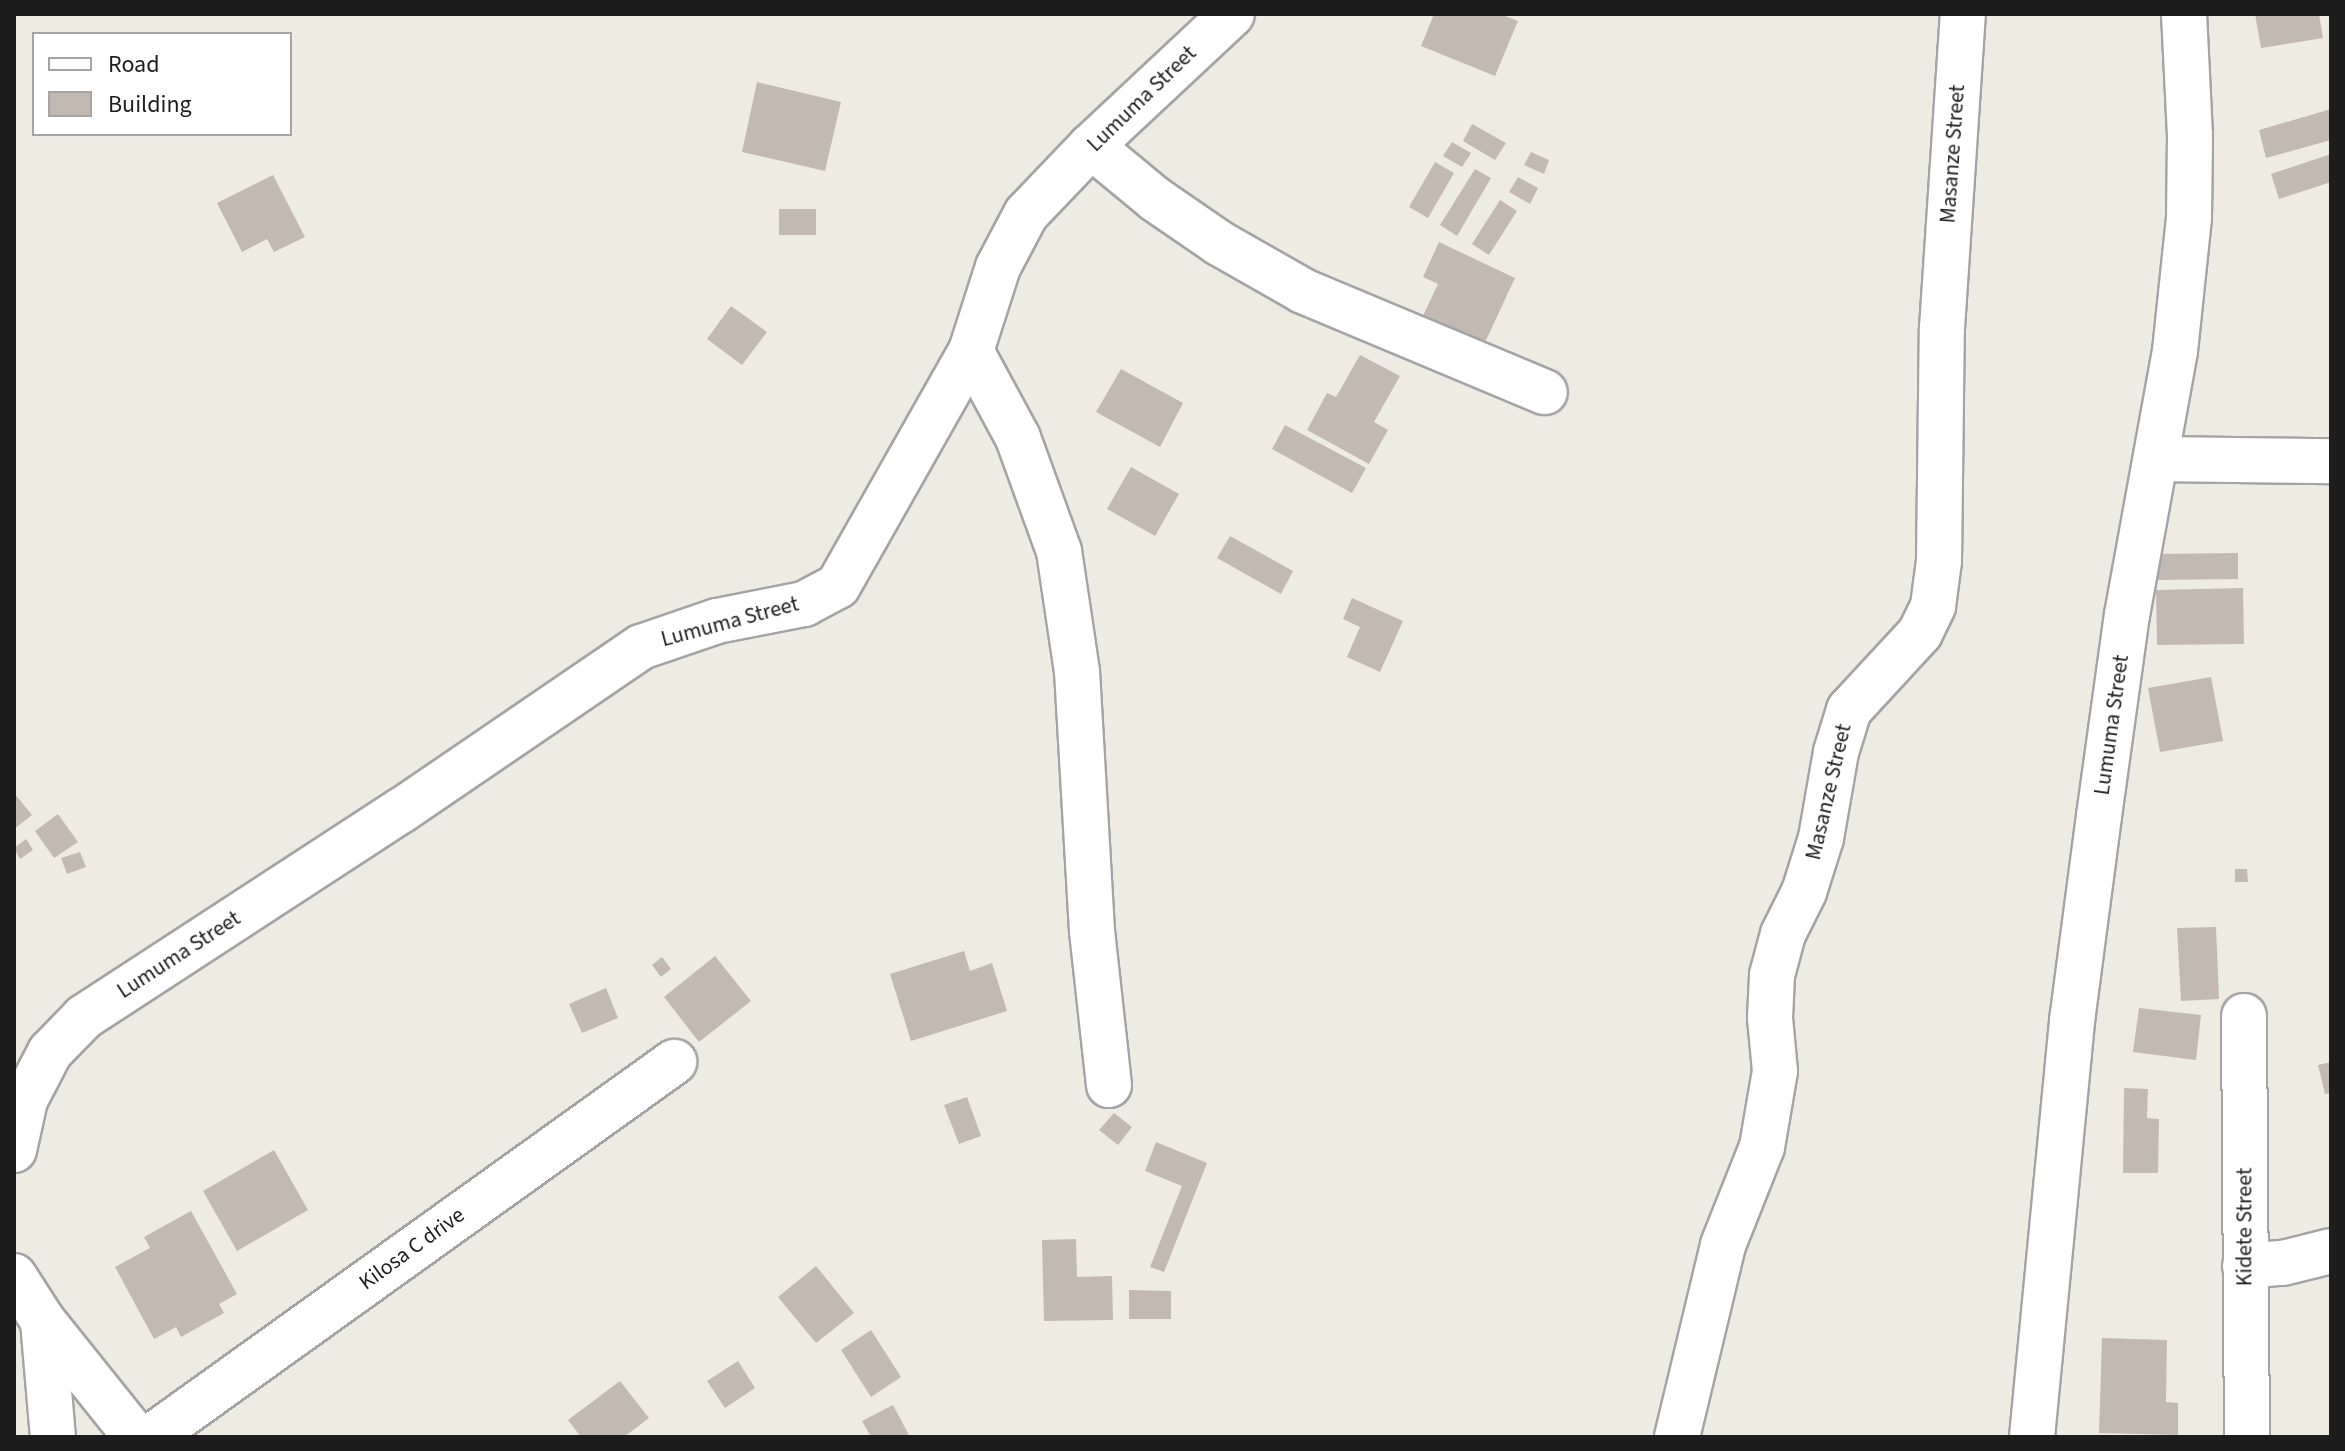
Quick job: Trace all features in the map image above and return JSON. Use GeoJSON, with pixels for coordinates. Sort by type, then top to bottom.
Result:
{"type":"FeatureCollection","features":[{"type":"Feature","properties":{"kind":"street","name":"Lumuma Street"},"geometry":{"type":"LineString","coordinates":[[14,1150],[25,1100],[50,1052],[84,1017],[402,810],[641,647],[717,621],[804,604],[838,586],[971,351],[998,267],[1026,214],[1091,146],[1232,14]]}},
{"type":"Feature","properties":{"kind":"street","name":"Masanze Street"},"geometry":{"type":"LineString","coordinates":[[1677,1437],[1723,1245],[1762,1147],[1775,1071],[1770,1018],[1772,975],[1783,934],[1804,892],[1821,838],[1844,724],[1849,710],[1920,633],[1933,606],[1939,561],[1942,328],[1963,14]]}},
{"type":"Feature","properties":{"kind":"street","name":"Lumuma Street"},"geometry":{"type":"LineString","coordinates":[[2032,1437],[2074,1005],[2127,615],[2158,459],[2175,351],[2189,218],[2190,136],[2184,14]]}},
{"type":"Feature","properties":{"kind":"street"},"geometry":{"type":"LineString","coordinates":[[1091,146],[1155,199],[1219,243],[1303,291],[1545,392]]}},
{"type":"Feature","properties":{"kind":"street"},"geometry":{"type":"LineString","coordinates":[[971,351],[1018,438],[1059,551],[1077,671],[1092,931],[1109,1085]]}},
{"type":"Feature","properties":{"kind":"street"},"geometry":{"type":"LineString","coordinates":[[2158,459],[2331,461]]}},
{"type":"Feature","properties":{"kind":"street","name":"Kidete Street"},"geometry":{"type":"LineString","coordinates":[[2244,1016],[2247,1437]]}},
{"type":"Feature","properties":{"kind":"street","name":"Kilosa C drive"},"geometry":{"type":"LineString","coordinates":[[151,1437],[674,1062]]}},
{"type":"Feature","properties":{"kind":"street"},"geometry":{"type":"LineString","coordinates":[[2245,1266],[2283,1263],[2331,1251]]}},
{"type":"Feature","properties":{"kind":"street"},"geometry":{"type":"LineString","coordinates":[[14,1276],[43,1321],[136,1437]]}},
{"type":"Feature","properties":{"kind":"street"},"geometry":{"type":"LineString","coordinates":[[43,1321],[53,1437]]}},
{"type":"Feature","properties":{"kind":"building"},"geometry":{"type":"Polygon","coordinates":[[[1434,14],[1500,14],[1518,21],[1495,76],[1421,46],[1434,14]]]}},
{"type":"Feature","properties":{"kind":"building"},"geometry":{"type":"Polygon","coordinates":[[[2255,14],[2319,14],[2323,38],[2261,48],[2255,14]]]}},
{"type":"Feature","properties":{"kind":"building"},"geometry":{"type":"Polygon","coordinates":[[[757,82],[841,102],[825,171],[742,152],[757,82]]]}},
{"type":"Feature","properties":{"kind":"building"},"geometry":{"type":"Polygon","coordinates":[[[2331,109],[2331,140],[2266,158],[2259,130],[2331,109]]]}},
{"type":"Feature","properties":{"kind":"building"},"geometry":{"type":"Polygon","coordinates":[[[1472,124],[1506,143],[1495,160],[1463,141],[1472,124]]]}},
{"type":"Feature","properties":{"kind":"building"},"geometry":{"type":"Polygon","coordinates":[[[1452,142],[1471,153],[1462,167],[1443,156],[1452,142]]]}},
{"type":"Feature","properties":{"kind":"building"},"geometry":{"type":"Polygon","coordinates":[[[1531,152],[1549,160],[1544,174],[1524,165],[1531,152]]]}},
{"type":"Feature","properties":{"kind":"building"},"geometry":{"type":"Polygon","coordinates":[[[2331,154],[2331,182],[2279,199],[2271,174],[2331,154]]]}},
{"type":"Feature","properties":{"kind":"building"},"geometry":{"type":"Polygon","coordinates":[[[1435,162],[1454,173],[1428,218],[1409,207],[1435,162]]]}},
{"type":"Feature","properties":{"kind":"building"},"geometry":{"type":"Polygon","coordinates":[[[1475,169],[1491,178],[1457,236],[1440,225],[1475,169]]]}},
{"type":"Feature","properties":{"kind":"building"},"geometry":{"type":"Polygon","coordinates":[[[273,175],[305,237],[274,252],[267,239],[242,252],[217,203],[273,175]]]}},
{"type":"Feature","properties":{"kind":"building"},"geometry":{"type":"Polygon","coordinates":[[[1518,177],[1538,188],[1530,204],[1509,192],[1518,177]]]}},
{"type":"Feature","properties":{"kind":"building"},"geometry":{"type":"Polygon","coordinates":[[[1500,200],[1517,211],[1489,255],[1472,244],[1500,200]]]}},
{"type":"Feature","properties":{"kind":"building"},"geometry":{"type":"Polygon","coordinates":[[[779,209],[816,209],[816,235],[779,235],[779,209]]]}},
{"type":"Feature","properties":{"kind":"building"},"geometry":{"type":"Polygon","coordinates":[[[1439,242],[1515,278],[1481,351],[1420,322],[1438,284],[1423,277],[1439,242]]]}},
{"type":"Feature","properties":{"kind":"building"},"geometry":{"type":"Polygon","coordinates":[[[731,306],[767,332],[742,365],[707,339],[731,306]]]}},
{"type":"Feature","properties":{"kind":"building"},"geometry":{"type":"Polygon","coordinates":[[[1360,355],[1400,376],[1374,422],[1388,430],[1369,464],[1307,430],[1327,393],[1336,397],[1360,355]]]}},
{"type":"Feature","properties":{"kind":"building"},"geometry":{"type":"Polygon","coordinates":[[[1121,369],[1183,403],[1160,447],[1096,412],[1121,369]]]}},
{"type":"Feature","properties":{"kind":"building"},"geometry":{"type":"Polygon","coordinates":[[[1285,425],[1366,468],[1352,493],[1272,449],[1285,425]]]}},
{"type":"Feature","properties":{"kind":"building"},"geometry":{"type":"Polygon","coordinates":[[[1131,467],[1179,494],[1155,536],[1107,509],[1131,467]]]}},
{"type":"Feature","properties":{"kind":"building"},"geometry":{"type":"Polygon","coordinates":[[[1230,536],[1293,571],[1281,594],[1217,558],[1230,536]]]}},
{"type":"Feature","properties":{"kind":"building"},"geometry":{"type":"Polygon","coordinates":[[[2238,553],[2238,579],[2157,580],[2157,554],[2238,553]]]}},
{"type":"Feature","properties":{"kind":"building"},"geometry":{"type":"Polygon","coordinates":[[[2243,588],[2244,644],[2157,645],[2156,590],[2243,588]]]}},
{"type":"Feature","properties":{"kind":"building"},"geometry":{"type":"Polygon","coordinates":[[[1352,598],[1403,621],[1380,672],[1347,657],[1360,627],[1343,619],[1352,598]]]}},
{"type":"Feature","properties":{"kind":"building"},"geometry":{"type":"Polygon","coordinates":[[[2211,677],[2223,741],[2160,752],[2148,688],[2211,677]]]}},
{"type":"Feature","properties":{"kind":"building"},"geometry":{"type":"Polygon","coordinates":[[[14,793],[32,815],[14,829],[14,793]]]}},
{"type":"Feature","properties":{"kind":"building"},"geometry":{"type":"Polygon","coordinates":[[[58,814],[78,842],[54,858],[35,831],[58,814]]]}},
{"type":"Feature","properties":{"kind":"building"},"geometry":{"type":"Polygon","coordinates":[[[26,839],[33,850],[20,859],[14,848],[26,839]]]}},
{"type":"Feature","properties":{"kind":"building"},"geometry":{"type":"Polygon","coordinates":[[[80,852],[86,867],[67,874],[61,858],[80,852]]]}},
{"type":"Feature","properties":{"kind":"building"},"geometry":{"type":"Polygon","coordinates":[[[2235,869],[2247,869],[2248,882],[2235,882],[2235,869]]]}},
{"type":"Feature","properties":{"kind":"building"},"geometry":{"type":"Polygon","coordinates":[[[2216,927],[2219,999],[2181,1001],[2177,928],[2216,927]]]}},
{"type":"Feature","properties":{"kind":"building"},"geometry":{"type":"Polygon","coordinates":[[[964,951],[970,971],[992,963],[1007,1011],[911,1041],[890,974],[964,951]]]}},
{"type":"Feature","properties":{"kind":"building"},"geometry":{"type":"Polygon","coordinates":[[[715,956],[751,1001],[699,1042],[664,997],[715,956]]]}},
{"type":"Feature","properties":{"kind":"building"},"geometry":{"type":"Polygon","coordinates":[[[662,957],[671,969],[661,977],[652,965],[662,957]]]}},
{"type":"Feature","properties":{"kind":"building"},"geometry":{"type":"Polygon","coordinates":[[[606,988],[618,1018],[582,1033],[569,1004],[606,988]]]}},
{"type":"Feature","properties":{"kind":"building"},"geometry":{"type":"Polygon","coordinates":[[[2139,1008],[2201,1015],[2196,1060],[2133,1052],[2139,1008]]]}},
{"type":"Feature","properties":{"kind":"building"},"geometry":{"type":"Polygon","coordinates":[[[2331,1062],[2331,1093],[2325,1094],[2318,1065],[2331,1062]]]}},
{"type":"Feature","properties":{"kind":"building"},"geometry":{"type":"Polygon","coordinates":[[[2124,1088],[2148,1089],[2147,1118],[2159,1119],[2158,1173],[2123,1173],[2124,1088]]]}},
{"type":"Feature","properties":{"kind":"building"},"geometry":{"type":"Polygon","coordinates":[[[967,1097],[981,1136],[959,1144],[944,1105],[967,1097]]]}},
{"type":"Feature","properties":{"kind":"building"},"geometry":{"type":"Polygon","coordinates":[[[1114,1113],[1132,1127],[1118,1145],[1099,1130],[1114,1113]]]}},
{"type":"Feature","properties":{"kind":"building"},"geometry":{"type":"Polygon","coordinates":[[[1156,1142],[1207,1163],[1164,1272],[1150,1267],[1182,1186],[1145,1171],[1156,1142]]]}},
{"type":"Feature","properties":{"kind":"building"},"geometry":{"type":"Polygon","coordinates":[[[274,1150],[308,1210],[237,1251],[203,1191],[274,1150]]]}},
{"type":"Feature","properties":{"kind":"building"},"geometry":{"type":"Polygon","coordinates":[[[191,1211],[237,1294],[219,1304],[224,1313],[181,1337],[176,1327],[154,1339],[115,1267],[150,1248],[144,1237],[191,1211]]]}},
{"type":"Feature","properties":{"kind":"building"},"geometry":{"type":"Polygon","coordinates":[[[1076,1239],[1077,1277],[1112,1276],[1113,1320],[1044,1321],[1042,1240],[1076,1239]]]}},
{"type":"Feature","properties":{"kind":"building"},"geometry":{"type":"Polygon","coordinates":[[[816,1266],[854,1313],[816,1343],[778,1297],[816,1266]]]}},
{"type":"Feature","properties":{"kind":"building"},"geometry":{"type":"Polygon","coordinates":[[[1129,1290],[1171,1291],[1171,1319],[1129,1319],[1129,1290]]]}},
{"type":"Feature","properties":{"kind":"building"},"geometry":{"type":"Polygon","coordinates":[[[871,1330],[901,1377],[871,1397],[841,1350],[871,1330]]]}},
{"type":"Feature","properties":{"kind":"building"},"geometry":{"type":"Polygon","coordinates":[[[2102,1338],[2167,1340],[2166,1402],[2178,1403],[2178,1435],[2099,1433],[2102,1338]]]}},
{"type":"Feature","properties":{"kind":"building"},"geometry":{"type":"Polygon","coordinates":[[[738,1361],[755,1388],[725,1408],[707,1381],[738,1361]]]}},
{"type":"Feature","properties":{"kind":"building"},"geometry":{"type":"Polygon","coordinates":[[[620,1381],[649,1418],[624,1437],[581,1437],[568,1420],[620,1381]]]}},
{"type":"Feature","properties":{"kind":"building"},"geometry":{"type":"Polygon","coordinates":[[[893,1405],[910,1437],[871,1437],[862,1421],[893,1405]]]}}]}
